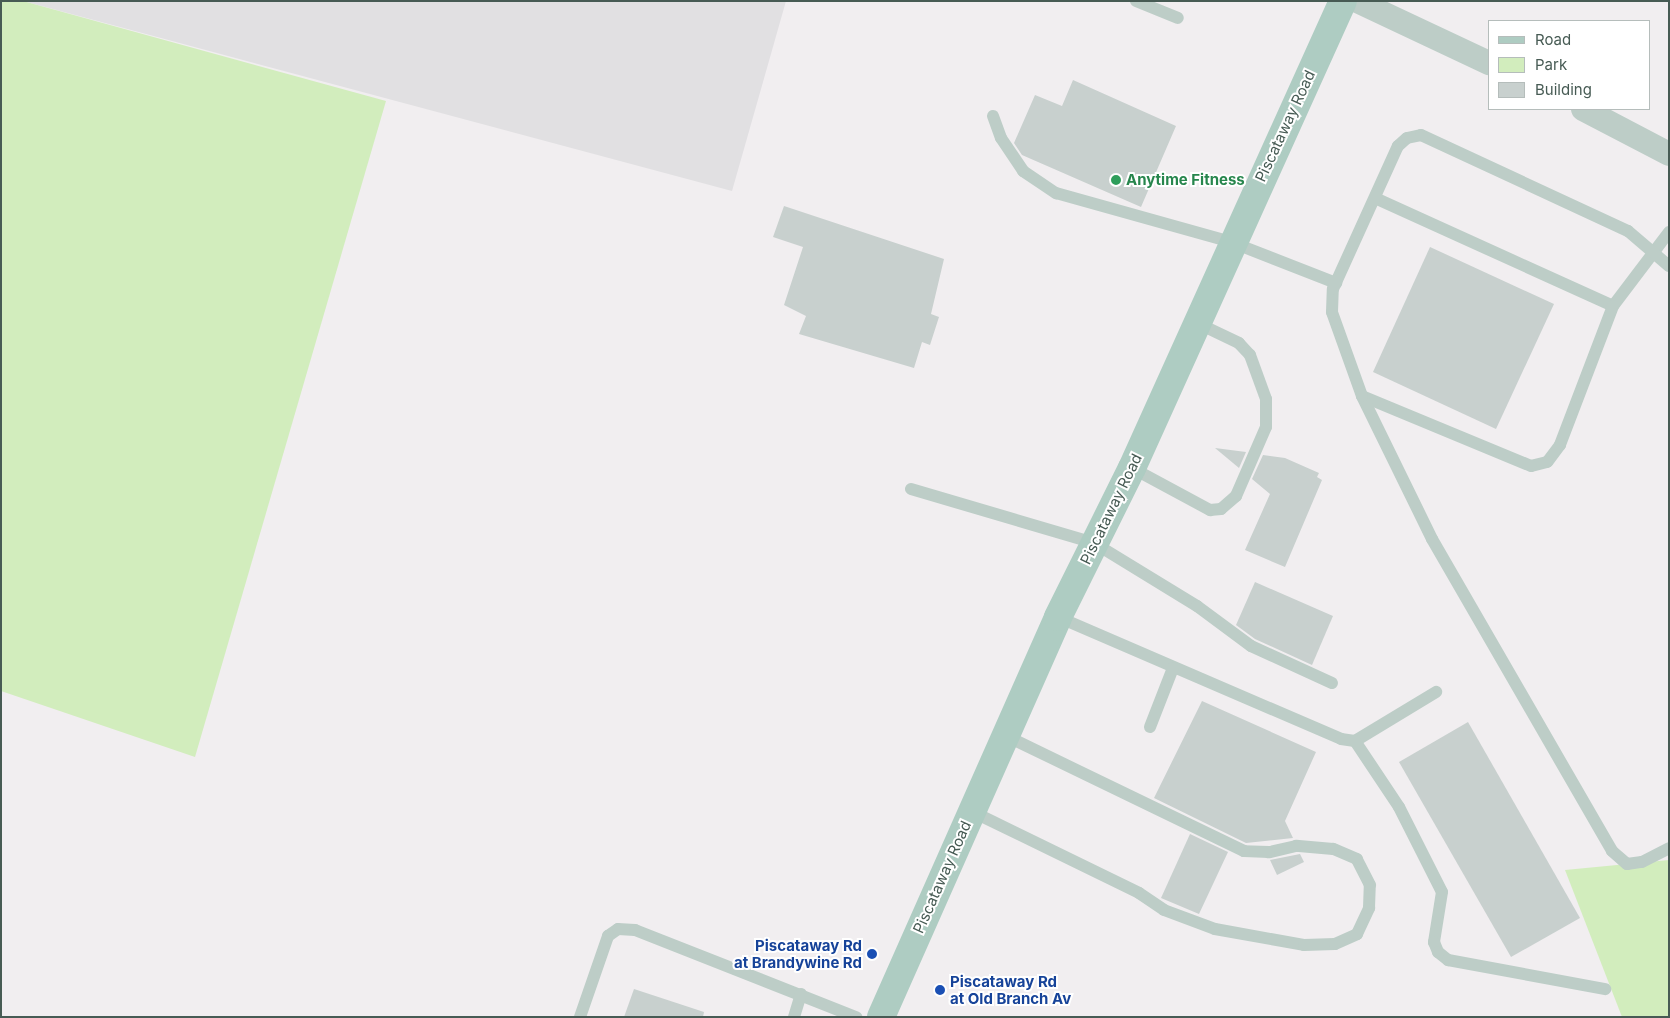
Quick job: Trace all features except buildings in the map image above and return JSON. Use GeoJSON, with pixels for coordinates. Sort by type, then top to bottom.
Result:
{"type":"FeatureCollection","features":[{"type":"Feature","properties":{"kind":"main road","name":"Piscataway Road"},"geometry":{"type":"LineString","coordinates":[[881,1017],[1058,617],[1132,468],[1231,242],[1343,1]]}},
{"type":"Feature","properties":{"kind":"street"},"geometry":{"type":"LineString","coordinates":[[1357,1],[1488,63]]}},
{"type":"Feature","properties":{"kind":"street"},"geometry":{"type":"LineString","coordinates":[[1585,110],[1669,154]]}},
{"type":"Feature","properties":{"kind":"lane"},"geometry":{"type":"LineString","coordinates":[[1136,1],[1178,18]]}},
{"type":"Feature","properties":{"kind":"lane"},"geometry":{"type":"LineString","coordinates":[[993,116],[1001,138],[1023,171],[1056,193],[1231,242],[1336,283]]}},
{"type":"Feature","properties":{"kind":"lane"},"geometry":{"type":"LineString","coordinates":[[1669,266],[1628,231],[1421,135],[1407,138],[1398,146],[1336,283],[1332,312],[1362,396],[1432,539],[1612,851],[1627,864],[1642,862],[1669,848]]}},
{"type":"Feature","properties":{"kind":"lane"},"geometry":{"type":"LineString","coordinates":[[1375,198],[1613,306]]}},
{"type":"Feature","properties":{"kind":"lane"},"geometry":{"type":"LineString","coordinates":[[1362,396],[1531,466],[1547,462],[1560,445],[1613,306],[1669,232]]}},
{"type":"Feature","properties":{"kind":"lane"},"geometry":{"type":"LineString","coordinates":[[1132,468],[1210,510],[1221,510],[1236,496],[1266,427],[1266,399],[1250,356],[1239,343],[1195,322]]}},
{"type":"Feature","properties":{"kind":"lane"},"geometry":{"type":"LineString","coordinates":[[911,489],[1094,543],[1197,606],[1251,646],[1332,683]]}},
{"type":"Feature","properties":{"kind":"lane"},"geometry":{"type":"LineString","coordinates":[[1058,617],[1342,739],[1355,741],[1436,692]]}},
{"type":"Feature","properties":{"kind":"lane"},"geometry":{"type":"LineString","coordinates":[[1150,727],[1174,668]]}},
{"type":"Feature","properties":{"kind":"lane"},"geometry":{"type":"LineString","coordinates":[[971,811],[1164,910],[1215,929],[1304,945],[1335,944],[1357,934],[1369,908],[1370,885],[1357,859],[1333,849],[1296,846],[1269,852],[1244,851],[1006,736]]}},
{"type":"Feature","properties":{"kind":"lane"},"geometry":{"type":"LineString","coordinates":[[1355,741],[1399,807],[1442,892],[1434,942],[1438,952],[1448,960],[1605,989]]}},
{"type":"Feature","properties":{"kind":"lane"},"geometry":{"type":"LineString","coordinates":[[580,1017],[604,945],[618,929],[636,930],[856,1017]]}},
{"type":"Feature","properties":{"kind":"lane"},"geometry":{"type":"LineString","coordinates":[[794,1017],[801,994]]}},
{"type":"Feature","properties":{"kind":"shaded area"},"geometry":{"type":"Polygon","coordinates":[[[23,1],[786,1],[732,191],[23,1]]]}},
{"type":"Feature","properties":{"kind":"green space"},"geometry":{"type":"Polygon","coordinates":[[[1,1],[23,1],[386,101],[195,757],[1,691],[1,1]]]}},
{"type":"Feature","properties":{"kind":"green space"},"geometry":{"type":"Polygon","coordinates":[[[1669,860],[1669,1017],[1622,1017],[1565,870],[1669,860]]]}},
{"type":"Feature","properties":{"kind":"place","name":"Anytime Fitness"},"geometry":{"type":"Point","coordinates":[1116,180]}},
{"type":"Feature","properties":{"kind":"place","name":"Piscataway Rd at Brandywine Rd"},"geometry":{"type":"Point","coordinates":[872,954]}},
{"type":"Feature","properties":{"kind":"place","name":"Piscataway Rd at Old Branch Av"},"geometry":{"type":"Point","coordinates":[940,990]}}]}
